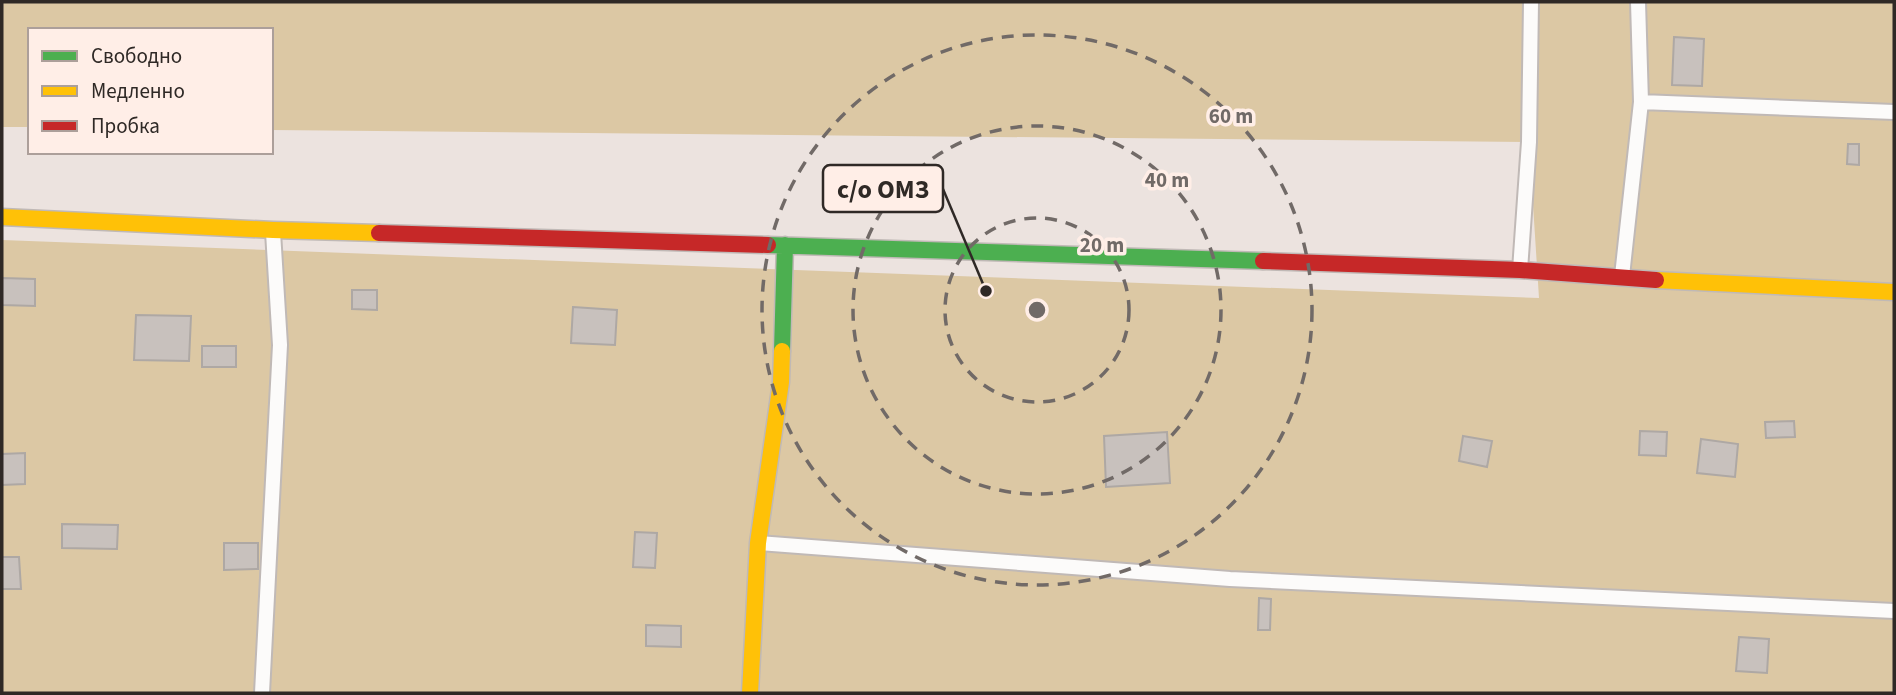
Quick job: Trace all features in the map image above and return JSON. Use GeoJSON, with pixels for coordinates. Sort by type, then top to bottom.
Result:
{"type":"FeatureCollection","features":[{"type":"Feature","properties":{"kind":"street"},"geometry":{"type":"LineString","coordinates":[[2,217],[273,230],[1520,270],[1894,292]]}},
{"type":"Feature","properties":{"kind":"street"},"geometry":{"type":"LineString","coordinates":[[750,693],[758,543],[781,382],[785,245]]}},
{"type":"Feature","properties":{"kind":"lane"},"geometry":{"type":"LineString","coordinates":[[1520,270],[1529,142],[1531,2]]}},
{"type":"Feature","properties":{"kind":"lane"},"geometry":{"type":"LineString","coordinates":[[1622,278],[1642,102],[1638,2]]}},
{"type":"Feature","properties":{"kind":"lane"},"geometry":{"type":"LineString","coordinates":[[1642,102],[1894,112]]}},
{"type":"Feature","properties":{"kind":"lane"},"geometry":{"type":"LineString","coordinates":[[262,693],[279,345],[273,230]]}},
{"type":"Feature","properties":{"kind":"lane"},"geometry":{"type":"LineString","coordinates":[[758,543],[1230,579],[1894,611]]}},
{"type":"Feature","properties":{"kind":"shaded area"},"geometry":{"type":"Polygon","coordinates":[[[2,2],[1894,2],[1894,693],[2,693],[2,240],[1539,298],[1529,142],[273,130],[273,28],[28,28],[28,127],[2,127],[2,2]]]}},
{"type":"Feature","properties":{"kind":"building"},"geometry":{"type":"Polygon","coordinates":[[[1674,37],[1704,39],[1702,86],[1672,85],[1674,37]]]}},
{"type":"Feature","properties":{"kind":"building"},"geometry":{"type":"Polygon","coordinates":[[[1848,144],[1859,144],[1859,165],[1847,164],[1848,144]]]}},
{"type":"Feature","properties":{"kind":"building"},"geometry":{"type":"Polygon","coordinates":[[[2,278],[35,279],[35,306],[2,305],[2,278]]]}},
{"type":"Feature","properties":{"kind":"building"},"geometry":{"type":"Polygon","coordinates":[[[352,290],[377,290],[377,310],[352,309],[352,290]]]}},
{"type":"Feature","properties":{"kind":"building"},"geometry":{"type":"Polygon","coordinates":[[[573,307],[617,310],[615,345],[571,343],[573,307]]]}},
{"type":"Feature","properties":{"kind":"building"},"geometry":{"type":"Polygon","coordinates":[[[136,315],[191,316],[189,361],[134,360],[136,315]]]}},
{"type":"Feature","properties":{"kind":"building"},"geometry":{"type":"Polygon","coordinates":[[[202,346],[236,346],[236,367],[202,367],[202,346]]]}},
{"type":"Feature","properties":{"kind":"building"},"geometry":{"type":"Polygon","coordinates":[[[1794,421],[1795,437],[1766,438],[1765,422],[1794,421]]]}},
{"type":"Feature","properties":{"kind":"building"},"geometry":{"type":"Polygon","coordinates":[[[1640,431],[1667,432],[1666,456],[1639,455],[1640,431]]]}},
{"type":"Feature","properties":{"kind":"building"},"geometry":{"type":"Polygon","coordinates":[[[1167,432],[1170,483],[1106,487],[1104,436],[1167,432]]]}},
{"type":"Feature","properties":{"kind":"building"},"geometry":{"type":"Polygon","coordinates":[[[1463,436],[1492,441],[1487,467],[1459,461],[1463,436]]]}},
{"type":"Feature","properties":{"kind":"building"},"geometry":{"type":"Polygon","coordinates":[[[1701,439],[1738,444],[1735,477],[1697,473],[1701,439]]]}},
{"type":"Feature","properties":{"kind":"building"},"geometry":{"type":"Polygon","coordinates":[[[25,453],[25,484],[2,485],[2,454],[25,453]]]}},
{"type":"Feature","properties":{"kind":"building"},"geometry":{"type":"Polygon","coordinates":[[[62,524],[118,525],[117,549],[62,548],[62,524]]]}},
{"type":"Feature","properties":{"kind":"building"},"geometry":{"type":"Polygon","coordinates":[[[635,532],[657,533],[655,568],[633,567],[635,532]]]}},
{"type":"Feature","properties":{"kind":"building"},"geometry":{"type":"Polygon","coordinates":[[[224,543],[258,543],[258,569],[224,570],[224,543]]]}},
{"type":"Feature","properties":{"kind":"building"},"geometry":{"type":"Polygon","coordinates":[[[2,557],[19,557],[21,589],[2,589],[2,557]]]}},
{"type":"Feature","properties":{"kind":"building"},"geometry":{"type":"Polygon","coordinates":[[[1259,598],[1271,599],[1270,630],[1258,630],[1259,598]]]}},
{"type":"Feature","properties":{"kind":"building"},"geometry":{"type":"Polygon","coordinates":[[[646,625],[681,626],[681,647],[646,646],[646,625]]]}},
{"type":"Feature","properties":{"kind":"building"},"geometry":{"type":"Polygon","coordinates":[[[1739,637],[1769,639],[1767,673],[1736,671],[1739,637]]]}},
{"type":"Feature","properties":{"kind":"traffic: fast"},"geometry":{"type":"LineString","coordinates":[[768,245],[1263,261]]}},
{"type":"Feature","properties":{"kind":"traffic: fast"},"geometry":{"type":"LineString","coordinates":[[782,351],[785,245]]}},
{"type":"Feature","properties":{"kind":"traffic: slow"},"geometry":{"type":"LineString","coordinates":[[2,217],[379,233]]}},
{"type":"Feature","properties":{"kind":"traffic: slow"},"geometry":{"type":"LineString","coordinates":[[1656,280],[1894,292]]}},
{"type":"Feature","properties":{"kind":"traffic: slow"},"geometry":{"type":"LineString","coordinates":[[750,693],[758,543],[781,382],[782,351]]}},
{"type":"Feature","properties":{"kind":"traffic: jam"},"geometry":{"type":"LineString","coordinates":[[379,233],[768,245]]}},
{"type":"Feature","properties":{"kind":"traffic: jam"},"geometry":{"type":"LineString","coordinates":[[1263,261],[1520,270],[1656,280]]}},
{"type":"Feature","properties":{"kind":"place","name":"с/о ОМЗ"},"geometry":{"type":"Point","coordinates":[986,291]}}]}
